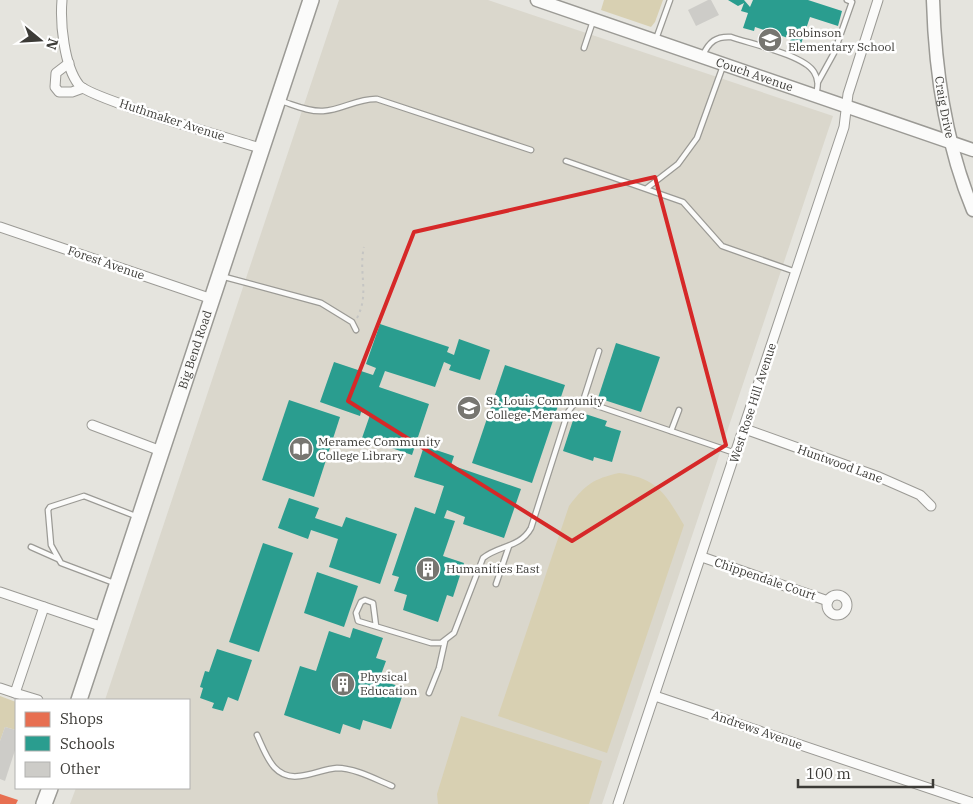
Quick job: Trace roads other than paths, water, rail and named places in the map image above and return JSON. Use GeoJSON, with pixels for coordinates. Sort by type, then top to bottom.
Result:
{"type":"FeatureCollection","features":[{"type":"Feature","properties":{"kind":"main road","name":"Big Bend Road"},"geometry":{"type":"LineString","coordinates":[[79,699],[311,0]]}},
{"type":"Feature","properties":{"kind":"main road"},"geometry":{"type":"LineString","coordinates":[[44,804],[50,789]]}},
{"type":"Feature","properties":{"kind":"street"},"geometry":{"type":"LineString","coordinates":[[62,0],[62,20],[69,62],[83,88],[65,93],[59,92],[55,87],[56,73],[69,62]]}},
{"type":"Feature","properties":{"kind":"street","name":"Couch Avenue"},"geometry":{"type":"LineString","coordinates":[[537,0],[973,150]]}},
{"type":"Feature","properties":{"kind":"street","name":"West Rose Hill Avenue"},"geometry":{"type":"LineString","coordinates":[[618,804],[844,127],[848,94],[878,0]]}},
{"type":"Feature","properties":{"kind":"street","name":"Craig Drive"},"geometry":{"type":"LineString","coordinates":[[933,0],[934,33],[950,142],[973,210]]}},
{"type":"Feature","properties":{"kind":"street","name":"Huthmaker Avenue"},"geometry":{"type":"LineString","coordinates":[[83,88],[110,100],[262,149]]}},
{"type":"Feature","properties":{"kind":"street","name":"Forest Avenue"},"geometry":{"type":"LineString","coordinates":[[0,227],[212,299]]}},
{"type":"Feature","properties":{"kind":"street"},"geometry":{"type":"LineString","coordinates":[[92,425],[161,451]]}},
{"type":"Feature","properties":{"kind":"street","name":"Huntwood Lane"},"geometry":{"type":"LineString","coordinates":[[744,429],[879,477],[920,495],[931,506]]}},
{"type":"Feature","properties":{"kind":"street","name":"Chippendale Court"},"geometry":{"type":"LineString","coordinates":[[702,557],[828,601]]}},
{"type":"Feature","properties":{"kind":"street"},"geometry":{"type":"LineString","coordinates":[[0,592],[102,628]]}},
{"type":"Feature","properties":{"kind":"street"},"geometry":{"type":"LineString","coordinates":[[15,693],[44,607]]}},
{"type":"Feature","properties":{"kind":"street"},"geometry":{"type":"LineString","coordinates":[[0,688],[35,699]]}},
{"type":"Feature","properties":{"kind":"street","name":"Andrews Avenue"},"geometry":{"type":"LineString","coordinates":[[655,696],[973,803]]}},
{"type":"Feature","properties":{"kind":"lane"},"geometry":{"type":"LineString","coordinates":[[655,41],[670,0]]}},
{"type":"Feature","properties":{"kind":"lane"},"geometry":{"type":"LineString","coordinates":[[816,96],[818,82],[834,53],[852,2],[847,0]]}},
{"type":"Feature","properties":{"kind":"lane"},"geometry":{"type":"LineString","coordinates":[[584,48],[593,20]]}},
{"type":"Feature","properties":{"kind":"lane"},"geometry":{"type":"LineString","coordinates":[[702,57],[708,44],[716,39],[731,37],[800,60],[814,71],[818,82]]}},
{"type":"Feature","properties":{"kind":"lane"},"geometry":{"type":"LineString","coordinates":[[647,188],[678,164],[697,138],[724,64]]}},
{"type":"Feature","properties":{"kind":"lane"},"geometry":{"type":"LineString","coordinates":[[279,100],[306,109],[323,111],[362,100],[377,99],[531,150]]}},
{"type":"Feature","properties":{"kind":"lane"},"geometry":{"type":"LineString","coordinates":[[566,161],[688,204],[722,246],[796,272]]}},
{"type":"Feature","properties":{"kind":"lane"},"geometry":{"type":"LineString","coordinates":[[220,275],[321,302],[352,322],[356,330]]}},
{"type":"Feature","properties":{"kind":"lane"},"geometry":{"type":"LineString","coordinates":[[583,401],[599,351]]}},
{"type":"Feature","properties":{"kind":"lane"},"geometry":{"type":"LineString","coordinates":[[376,626],[373,603],[369,600],[360,602],[356,613],[358,621],[431,643],[445,641],[454,634],[483,558],[526,537],[531,528],[568,412],[574,404],[583,401],[736,454]]}},
{"type":"Feature","properties":{"kind":"lane"},"geometry":{"type":"LineString","coordinates":[[671,431],[679,410]]}},
{"type":"Feature","properties":{"kind":"lane"},"geometry":{"type":"LineString","coordinates":[[59,560],[51,545],[47,517],[50,507],[84,496],[139,517]]}},
{"type":"Feature","properties":{"kind":"lane"},"geometry":{"type":"LineString","coordinates":[[496,584],[509,546]]}},
{"type":"Feature","properties":{"kind":"lane"},"geometry":{"type":"LineString","coordinates":[[31,547],[59,560],[61,563],[117,584]]}},
{"type":"Feature","properties":{"kind":"lane"},"geometry":{"type":"LineString","coordinates":[[429,692],[439,668],[445,641]]}},
{"type":"Feature","properties":{"kind":"lane"},"geometry":{"type":"LineString","coordinates":[[257,735],[268,760],[276,771],[288,776],[298,777],[339,768],[392,786]]}},
{"type":"Feature","properties":{"kind":"place","name":"Robinson Elementary School"},"geometry":{"type":"Point","coordinates":[770,40]}},
{"type":"Feature","properties":{"kind":"place","name":"St. Louis Community College-Meramec"},"geometry":{"type":"Point","coordinates":[469,408]}},
{"type":"Feature","properties":{"kind":"place","name":"Meramec Community College Library"},"geometry":{"type":"Point","coordinates":[301,449]}},
{"type":"Feature","properties":{"kind":"place","name":"Humanities East"},"geometry":{"type":"Point","coordinates":[428,569]}},
{"type":"Feature","properties":{"kind":"place","name":"Physical Education"},"geometry":{"type":"Point","coordinates":[343,684]}}]}
